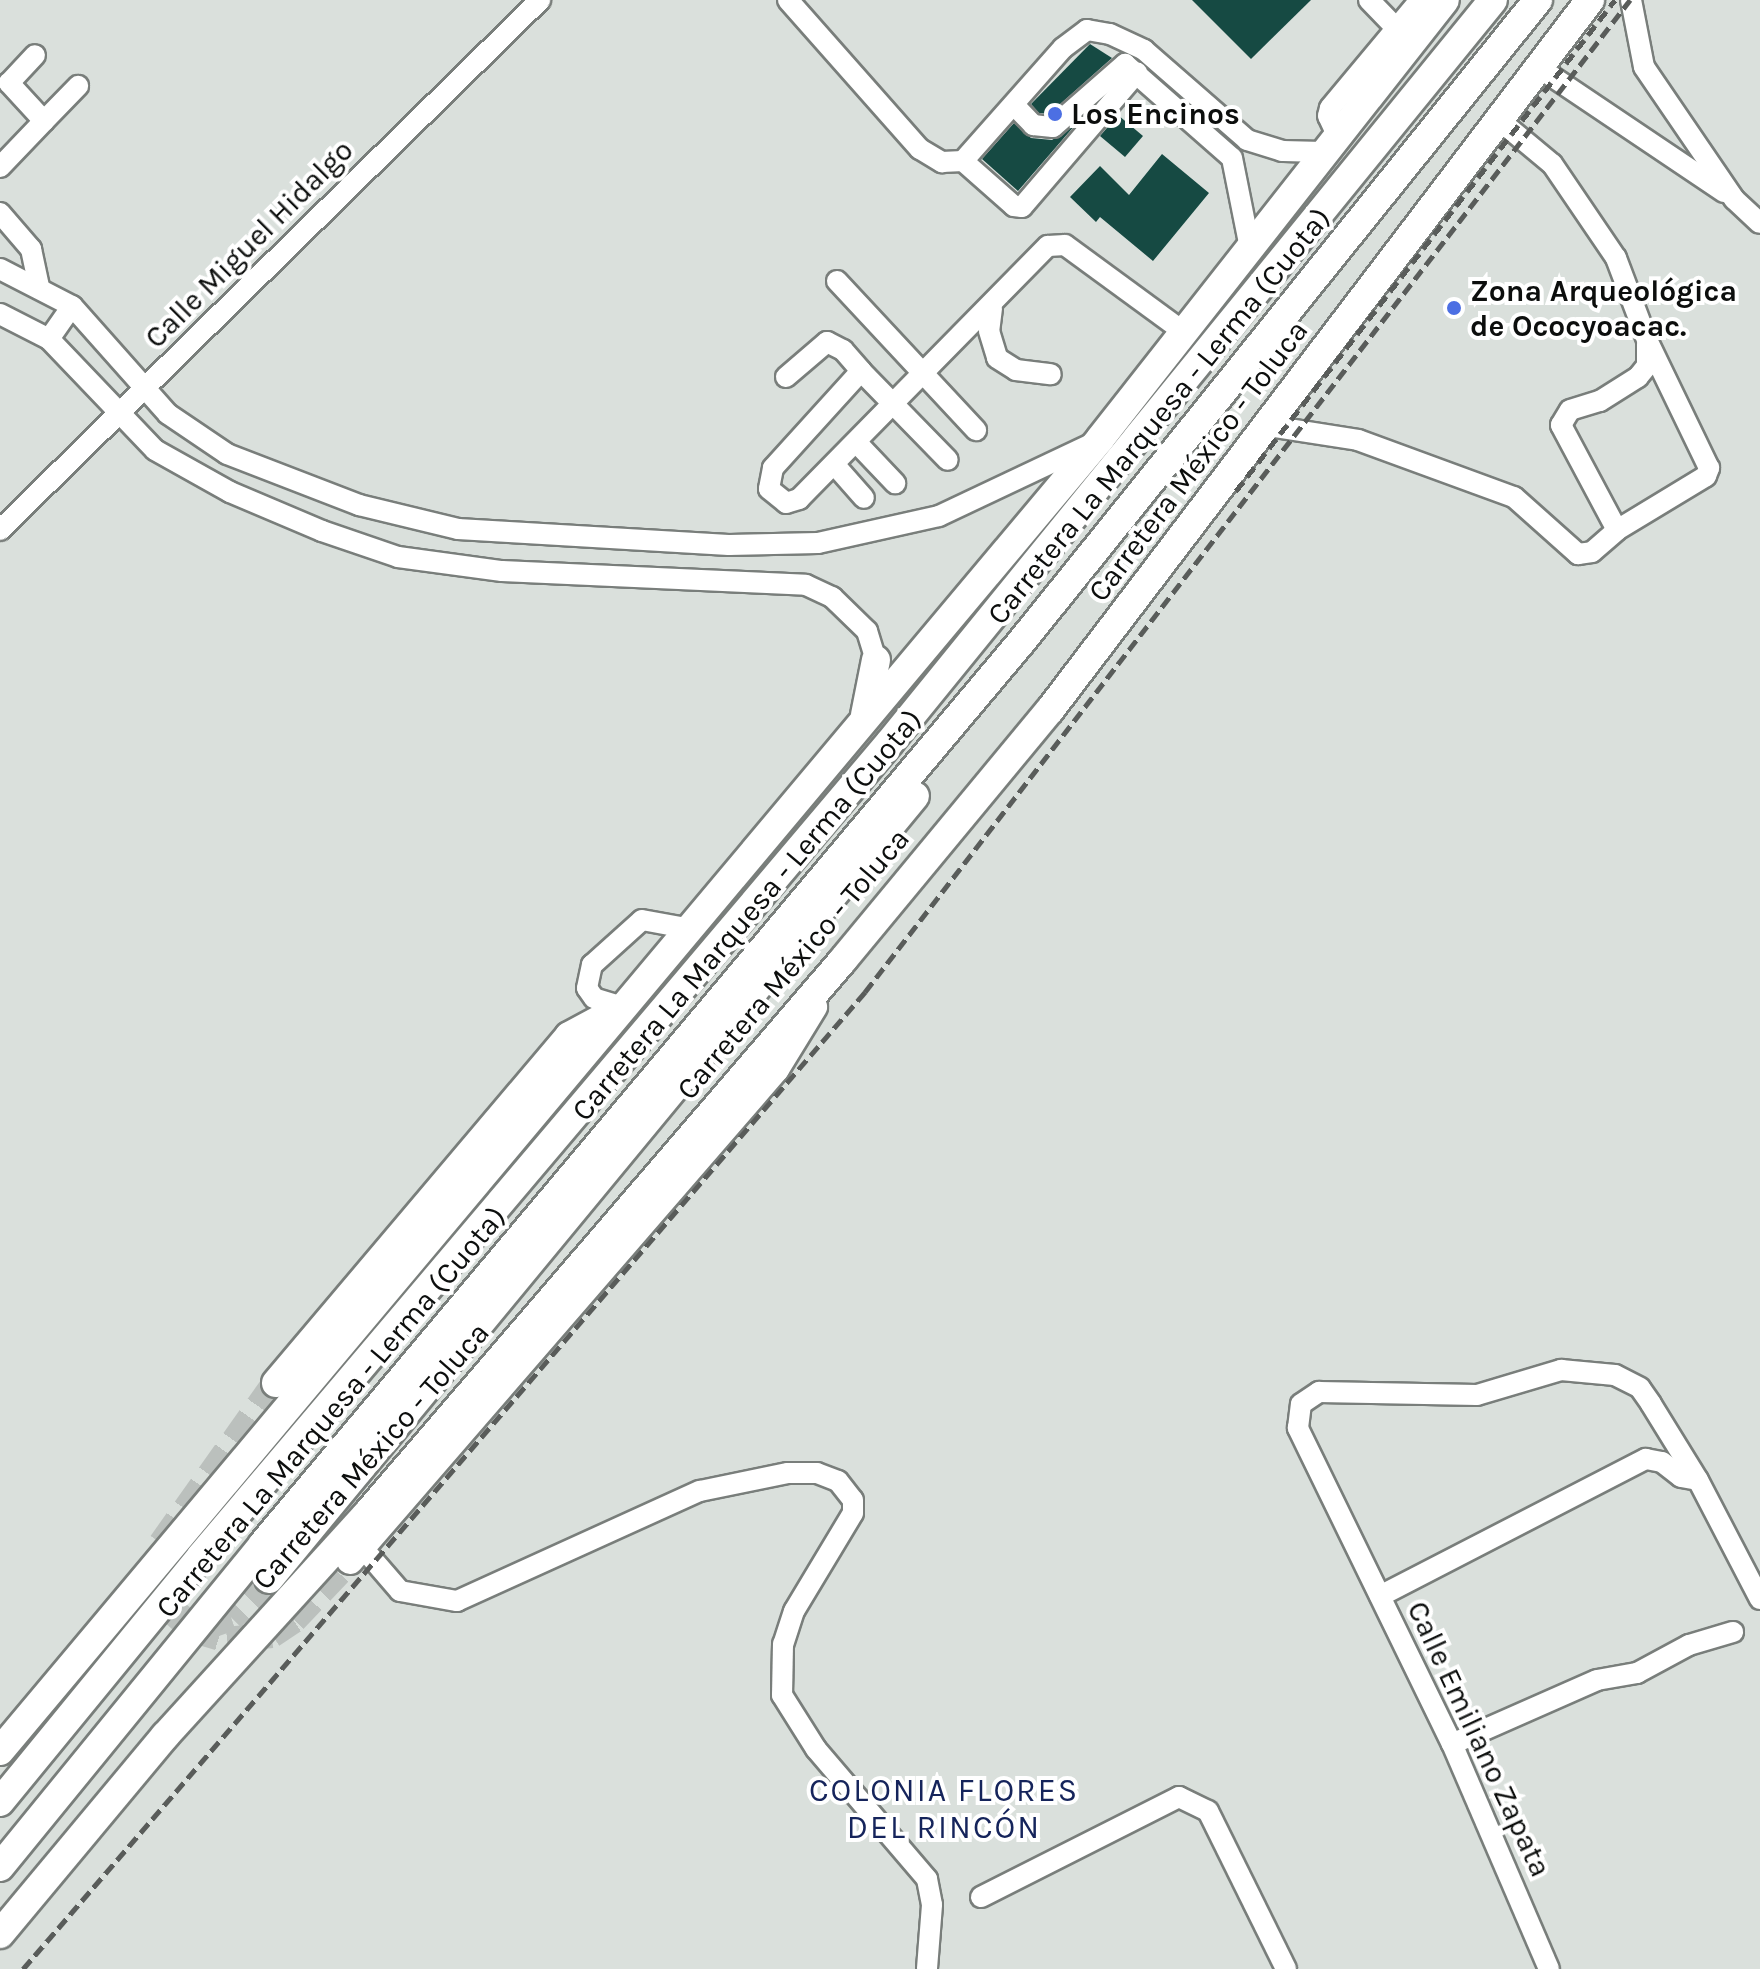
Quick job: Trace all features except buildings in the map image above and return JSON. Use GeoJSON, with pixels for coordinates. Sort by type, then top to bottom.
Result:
{"type":"FeatureCollection","features":[{"type":"Feature","properties":{"kind":"highway"},"geometry":{"type":"LineString","coordinates":[[0,1751],[686,928],[1100,439],[1249,243],[1445,0]]}},
{"type":"Feature","properties":{"kind":"highway","name":"Carretera La Marquesa - Lerma (Cuota)"},"geometry":{"type":"LineString","coordinates":[[0,1802],[201,1556],[890,742],[1493,0]]}},
{"type":"Feature","properties":{"kind":"highway","name":"Carretera La Marquesa - Lerma (Cuota)"},"geometry":{"type":"LineString","coordinates":[[0,1867],[263,1544],[1022,641],[1538,0]]}},
{"type":"Feature","properties":{"kind":"highway","name":"Carretera México - Toluca"},"geometry":{"type":"LineString","coordinates":[[0,1934],[165,1736],[358,1525],[843,960],[1050,710],[1590,0]]}},
{"type":"Feature","properties":{"kind":"highway"},"geometry":{"type":"LineString","coordinates":[[269,1579],[912,802],[1022,641]]}},
{"type":"Feature","properties":{"kind":"highway"},"geometry":{"type":"LineString","coordinates":[[865,719],[876,660]]}},
{"type":"Feature","properties":{"kind":"highway"},"geometry":{"type":"LineString","coordinates":[[276,1383],[569,1036],[623,1007]]}},
{"type":"Feature","properties":{"kind":"main road"},"geometry":{"type":"LineString","coordinates":[[356,1554],[776,1069],[843,960]]}},
{"type":"Feature","properties":{"kind":"street","name":"Calle Miguel Hidalgo"},"geometry":{"type":"LineString","coordinates":[[0,530],[540,0]]}},
{"type":"Feature","properties":{"kind":"street"},"geometry":{"type":"LineString","coordinates":[[788,0],[920,149],[942,162],[963,161],[1014,206],[1022,207],[1137,73]]}},
{"type":"Feature","properties":{"kind":"street"},"geometry":{"type":"LineString","coordinates":[[1369,0],[1396,28]]}},
{"type":"Feature","properties":{"kind":"street"},"geometry":{"type":"LineString","coordinates":[[963,161],[1078,34],[1102,31],[1144,50],[1247,140],[1282,151],[1330,144],[1330,108],[1420,0]]}},
{"type":"Feature","properties":{"kind":"street"},"geometry":{"type":"LineString","coordinates":[[1631,0],[1644,67],[1734,199]]}},
{"type":"Feature","properties":{"kind":"street"},"geometry":{"type":"LineString","coordinates":[[35,55],[9,83],[44,121]]}},
{"type":"Feature","properties":{"kind":"street"},"geometry":{"type":"LineString","coordinates":[[1014,105],[1033,125],[1045,128],[1061,122],[1121,63],[1137,73],[1232,158],[1249,243]]}},
{"type":"Feature","properties":{"kind":"street"},"geometry":{"type":"LineString","coordinates":[[1538,67],[1734,199],[1760,223]]}},
{"type":"Feature","properties":{"kind":"street"},"geometry":{"type":"LineString","coordinates":[[0,167],[78,86]]}},
{"type":"Feature","properties":{"kind":"street"},"geometry":{"type":"LineString","coordinates":[[1085,99],[1102,115]]}},
{"type":"Feature","properties":{"kind":"street"},"geometry":{"type":"LineString","coordinates":[[1269,426],[1358,440],[1514,497],[1578,554],[1592,552],[1617,530],[1699,483],[1709,468],[1647,340],[1616,258],[1552,164],[1498,119]]}},
{"type":"Feature","properties":{"kind":"street"},"geometry":{"type":"LineString","coordinates":[[1232,158],[1247,140]]}},
{"type":"Feature","properties":{"kind":"street"},"geometry":{"type":"LineString","coordinates":[[0,213],[31,249],[39,286]]}},
{"type":"Feature","properties":{"kind":"street"},"geometry":{"type":"LineString","coordinates":[[861,371],[773,468],[769,489],[780,501],[799,499],[992,308],[1042,250],[1059,244],[1102,269],[1184,332]]}},
{"type":"Feature","properties":{"kind":"street"},"geometry":{"type":"LineString","coordinates":[[0,269],[39,286],[72,306],[145,389],[188,431],[227,454],[359,505],[458,529],[644,541],[818,543],[939,516],[1100,439]]}},
{"type":"Feature","properties":{"kind":"street"},"geometry":{"type":"LineString","coordinates":[[837,281],[976,430]]}},
{"type":"Feature","properties":{"kind":"street"},"geometry":{"type":"LineString","coordinates":[[49,339],[72,306]]}},
{"type":"Feature","properties":{"kind":"street"},"geometry":{"type":"LineString","coordinates":[[992,308],[989,331],[997,358],[1016,370],[1051,374]]}},
{"type":"Feature","properties":{"kind":"street"},"geometry":{"type":"LineString","coordinates":[[0,314],[49,339],[118,416],[155,450],[230,492],[398,557],[502,571],[806,585],[832,597],[867,631],[876,660]]}},
{"type":"Feature","properties":{"kind":"street"},"geometry":{"type":"LineString","coordinates":[[1617,530],[1561,425],[1570,410],[1600,401],[1638,377],[1647,366],[1647,340]]}},
{"type":"Feature","properties":{"kind":"street"},"geometry":{"type":"LineString","coordinates":[[786,377],[827,342],[843,350],[948,460]]}},
{"type":"Feature","properties":{"kind":"street"},"geometry":{"type":"LineString","coordinates":[[856,442],[895,483]]}},
{"type":"Feature","properties":{"kind":"street"},"geometry":{"type":"LineString","coordinates":[[834,464],[864,498]]}},
{"type":"Feature","properties":{"kind":"street"},"geometry":{"type":"LineString","coordinates":[[623,1007],[594,998],[587,988],[592,965],[642,920],[686,928]]}},
{"type":"Feature","properties":{"kind":"street","name":"Calle Emiliano Zapata"},"geometry":{"type":"LineString","coordinates":[[1549,1969],[1452,1744],[1298,1428],[1301,1404],[1319,1392],[1477,1395],[1561,1370],[1601,1370],[1640,1388],[1698,1480],[1760,1599]]}},
{"type":"Feature","properties":{"kind":"street"},"geometry":{"type":"LineString","coordinates":[[1380,1596],[1646,1459],[1662,1462],[1681,1477],[1698,1480]]}},
{"type":"Feature","properties":{"kind":"street"},"geometry":{"type":"LineString","coordinates":[[356,1554],[400,1591],[457,1601],[700,1491],[788,1473],[817,1473],[838,1481],[853,1500],[853,1513],[794,1611],[783,1644],[782,1695],[816,1749],[927,1879],[932,1905],[927,1969]]}},
{"type":"Feature","properties":{"kind":"street"},"geometry":{"type":"LineString","coordinates":[[1452,1744],[1597,1680],[1637,1673],[1689,1645],[1733,1632]]}},
{"type":"Feature","properties":{"kind":"street"},"geometry":{"type":"LineString","coordinates":[[981,1897],[1179,1797],[1208,1811],[1286,1969]]}},
{"type":"Feature","properties":{"kind":"tunnel"},"geometry":{"type":"LineString","coordinates":[[269,1579],[231,1617],[194,1630],[167,1606],[153,1581],[162,1544],[276,1383]]}},
{"type":"Feature","properties":{"kind":"tunnel"},"geometry":{"type":"LineString","coordinates":[[194,1630],[227,1640],[272,1635],[294,1620],[350,1561]]}},
{"type":"Feature","properties":{"kind":"railway"},"geometry":{"type":"LineString","coordinates":[[1236,491],[1615,0]]}},
{"type":"Feature","properties":{"kind":"railway"},"geometry":{"type":"LineString","coordinates":[[23,1969],[865,992],[1630,0]]}},
{"type":"Feature","properties":{"kind":"place","name":"Los Encinos"},"geometry":{"type":"Point","coordinates":[1055,114]}},
{"type":"Feature","properties":{"kind":"place","name":"Zona Arqueológica de Ococyoacac."},"geometry":{"type":"Point","coordinates":[1454,308]}},
{"type":"Feature","properties":{"kind":"district","name":"COLONIA FLORES DEL RINCÓN"},"geometry":{"type":"Point","coordinates":[944,1810]}}]}
